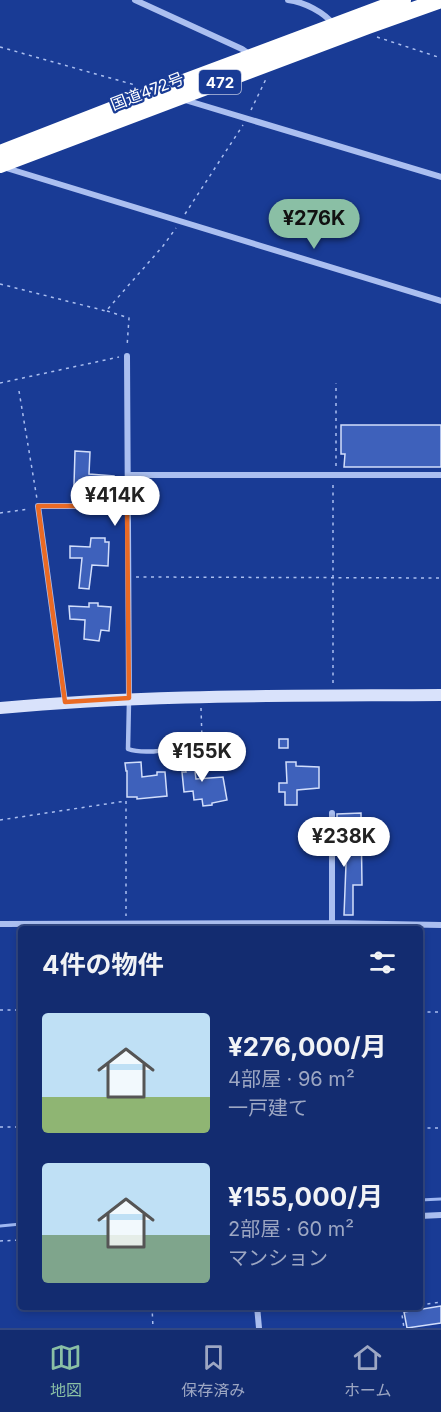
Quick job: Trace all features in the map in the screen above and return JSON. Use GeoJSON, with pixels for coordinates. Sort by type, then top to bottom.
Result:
{"type":"FeatureCollection","features":[{"type":"Feature","properties":{"kind":"highway","name":"国道472号"},"geometry":{"type":"LineString","coordinates":[[0,153],[403,0]]}},
{"type":"Feature","properties":{"kind":"highway","name":"国道472号"},"geometry":{"type":"LineString","coordinates":[[0,166],[441,0]]}},
{"type":"Feature","properties":{"kind":"street"},"geometry":{"type":"LineString","coordinates":[[135,0],[252,56]]}},
{"type":"Feature","properties":{"kind":"street"},"geometry":{"type":"LineString","coordinates":[[288,0],[297,1],[328,17],[334,25]]}},
{"type":"Feature","properties":{"kind":"street"},"geometry":{"type":"LineString","coordinates":[[179,98],[441,177]]}},
{"type":"Feature","properties":{"kind":"street"},"geometry":{"type":"LineString","coordinates":[[0,166],[441,301]]}},
{"type":"Feature","properties":{"kind":"street"},"geometry":{"type":"LineString","coordinates":[[127,356],[129,698]]}},
{"type":"Feature","properties":{"kind":"street"},"geometry":{"type":"LineString","coordinates":[[128,476],[441,476]]}},
{"type":"Feature","properties":{"kind":"street"},"geometry":{"type":"LineString","coordinates":[[65,702],[38,507],[127,506]]}},
{"type":"Feature","properties":{"kind":"street"},"geometry":{"type":"LineString","coordinates":[[0,708],[129,698],[441,695]]}},
{"type":"Feature","properties":{"kind":"street"},"geometry":{"type":"LineString","coordinates":[[332,813],[332,926]]}},
{"type":"Feature","properties":{"kind":"street"},"geometry":{"type":"LineString","coordinates":[[0,924],[441,925]]}},
{"type":"Feature","properties":{"kind":"street"},"geometry":{"type":"LineString","coordinates":[[423,1216],[441,1215]]}},
{"type":"Feature","properties":{"kind":"street"},"geometry":{"type":"LineString","coordinates":[[258,1310],[260,1328]]}},
{"type":"Feature","properties":{"kind":"lane"},"geometry":{"type":"LineString","coordinates":[[129,698],[128,749],[147,752],[202,745]]}},
{"type":"Feature","properties":{"kind":"path"},"geometry":{"type":"LineString","coordinates":[[368,26],[373,36],[441,58]]}},
{"type":"Feature","properties":{"kind":"path"},"geometry":{"type":"LineString","coordinates":[[0,47],[157,92]]}},
{"type":"Feature","properties":{"kind":"path"},"geometry":{"type":"LineString","coordinates":[[106,311],[163,246],[181,221],[247,117],[274,62]]}},
{"type":"Feature","properties":{"kind":"path"},"geometry":{"type":"LineString","coordinates":[[0,284],[129,318],[127,356],[0,382]]}},
{"type":"Feature","properties":{"kind":"path"},"geometry":{"type":"LineString","coordinates":[[333,696],[336,383]]}},
{"type":"Feature","properties":{"kind":"path"},"geometry":{"type":"LineString","coordinates":[[0,513],[38,507],[19,392]]}},
{"type":"Feature","properties":{"kind":"path"},"geometry":{"type":"LineString","coordinates":[[129,577],[441,578]]}},
{"type":"Feature","properties":{"kind":"path"},"geometry":{"type":"LineString","coordinates":[[201,697],[205,773]]}},
{"type":"Feature","properties":{"kind":"path"},"geometry":{"type":"LineString","coordinates":[[0,820],[126,801],[126,924]]}},
{"type":"Feature","properties":{"kind":"path"},"geometry":{"type":"LineString","coordinates":[[0,1010],[18,1010]]}},
{"type":"Feature","properties":{"kind":"path"},"geometry":{"type":"LineString","coordinates":[[423,1012],[441,1012]]}},
{"type":"Feature","properties":{"kind":"path"},"geometry":{"type":"LineString","coordinates":[[0,1127],[18,1127]]}},
{"type":"Feature","properties":{"kind":"path"},"geometry":{"type":"LineString","coordinates":[[423,1128],[441,1128]]}},
{"type":"Feature","properties":{"kind":"path"},"geometry":{"type":"LineString","coordinates":[[0,1241],[18,1240]]}},
{"type":"Feature","properties":{"kind":"path"},"geometry":{"type":"LineString","coordinates":[[423,1305],[441,1302]]}},
{"type":"Feature","properties":{"kind":"path"},"geometry":{"type":"LineString","coordinates":[[152,1310],[153,1328]]}},
{"type":"Feature","properties":{"kind":"path"},"geometry":{"type":"LineString","coordinates":[[401,1310],[404,1328]]}},
{"type":"Feature","properties":{"kind":"highlighted area"},"geometry":{"type":"Polygon","coordinates":[[[38,506],[127,506],[129,698],[65,702],[38,506]]]}},
{"type":"Feature","properties":{"kind":"building"},"geometry":{"type":"Polygon","coordinates":[[[341,425],[441,425],[441,467],[344,467],[345,454],[341,454],[341,425]]]}},
{"type":"Feature","properties":{"kind":"building"},"geometry":{"type":"Polygon","coordinates":[[[75,451],[90,452],[89,474],[114,476],[114,485],[110,484],[109,501],[72,500],[75,451]]]}},
{"type":"Feature","properties":{"kind":"building"},"geometry":{"type":"Polygon","coordinates":[[[91,538],[105,538],[105,542],[109,542],[108,566],[92,565],[89,589],[79,588],[82,558],[70,558],[70,546],[90,547],[91,538]]]}},
{"type":"Feature","properties":{"kind":"building"},"geometry":{"type":"Polygon","coordinates":[[[89,603],[111,607],[109,631],[101,630],[99,641],[84,639],[85,620],[70,619],[69,606],[89,607],[89,603]]]}},
{"type":"Feature","properties":{"kind":"building"},"geometry":{"type":"Polygon","coordinates":[[[279,739],[288,739],[288,748],[279,748],[279,739]]]}},
{"type":"Feature","properties":{"kind":"building"},"geometry":{"type":"Polygon","coordinates":[[[198,752],[199,762],[194,763],[196,779],[223,777],[227,800],[203,806],[202,799],[194,800],[193,791],[184,792],[182,772],[186,772],[183,754],[198,752]]]}},
{"type":"Feature","properties":{"kind":"building"},"geometry":{"type":"Polygon","coordinates":[[[141,762],[142,777],[165,772],[167,796],[137,799],[137,797],[127,797],[125,763],[141,762]]]}},
{"type":"Feature","properties":{"kind":"building"},"geometry":{"type":"Polygon","coordinates":[[[286,762],[296,762],[296,766],[319,767],[319,788],[297,790],[297,805],[285,805],[285,792],[279,792],[279,783],[287,783],[286,762]]]}},
{"type":"Feature","properties":{"kind":"building"},"geometry":{"type":"Polygon","coordinates":[[[361,813],[362,885],[353,885],[353,915],[344,915],[346,864],[343,864],[343,830],[337,830],[337,814],[361,813]]]}},
{"type":"Feature","properties":{"kind":"building"},"geometry":{"type":"Polygon","coordinates":[[[441,1306],[441,1323],[407,1328],[404,1312],[441,1306]]]}},
{"type":"Feature","properties":{"kind":"waterway"},"geometry":{"type":"LineString","coordinates":[[423,1200],[441,1199]]}},
{"type":"Feature","properties":{"kind":"waterway"},"geometry":{"type":"LineString","coordinates":[[0,1226],[18,1224]]}}]}
